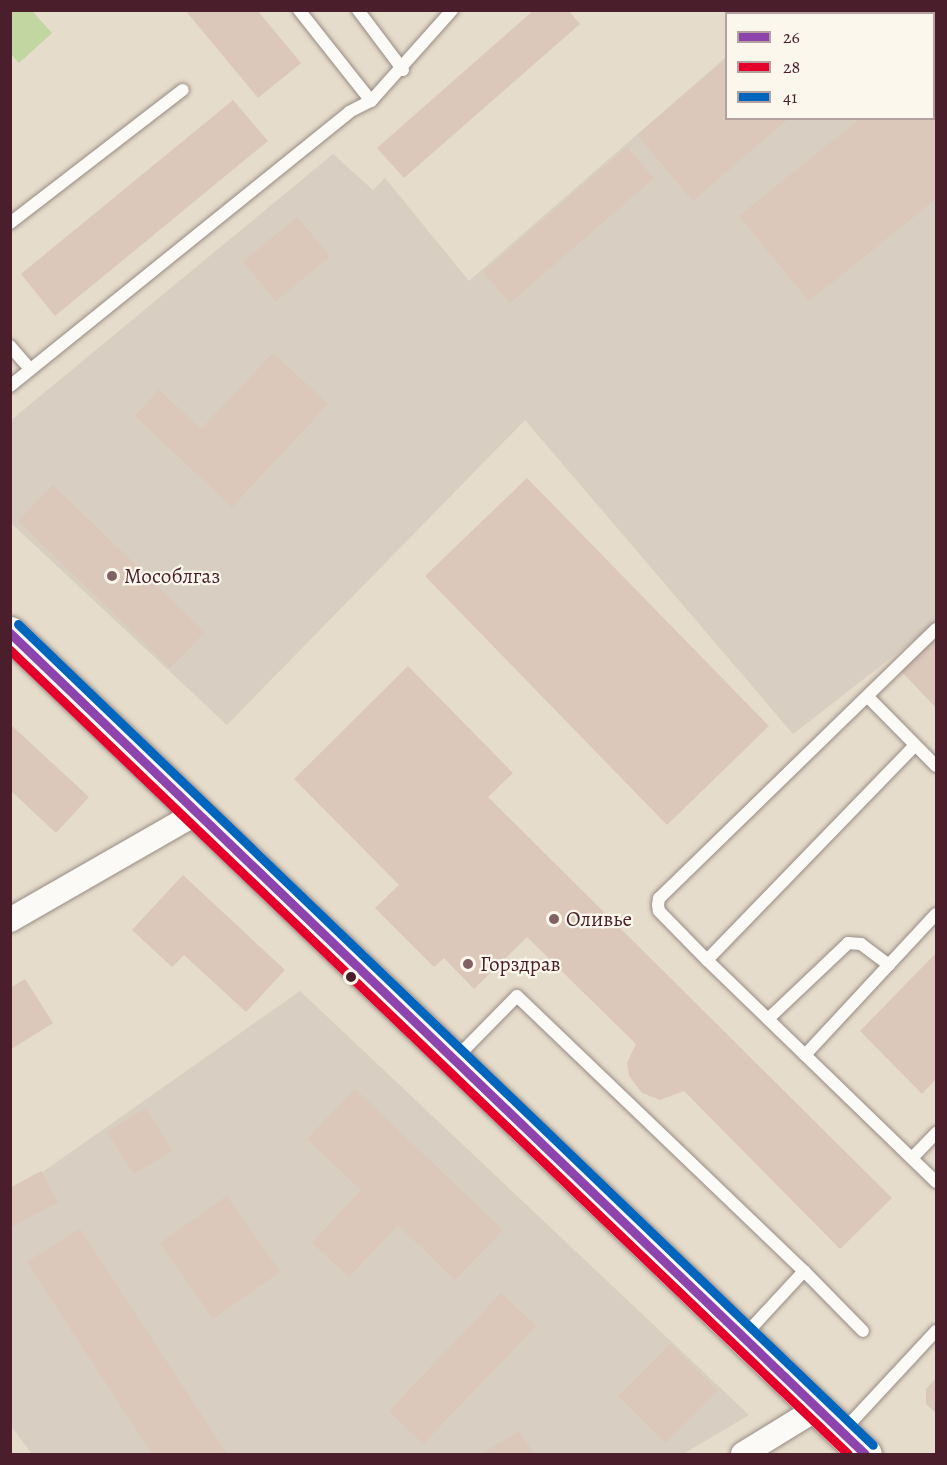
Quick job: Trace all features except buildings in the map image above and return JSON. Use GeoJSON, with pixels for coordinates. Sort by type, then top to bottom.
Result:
{"type":"FeatureCollection","features":[{"type":"Feature","properties":{"kind":"main road"},"geometry":{"type":"LineString","coordinates":[[10,633],[744,1336],[865,1455]]}},
{"type":"Feature","properties":{"kind":"street"},"geometry":{"type":"LineString","coordinates":[[10,920],[197,813]]}},
{"type":"Feature","properties":{"kind":"street"},"geometry":{"type":"LineString","coordinates":[[743,1455],[818,1408]]}},
{"type":"Feature","properties":{"kind":"lane"},"geometry":{"type":"LineString","coordinates":[[299,10],[371,101]]}},
{"type":"Feature","properties":{"kind":"lane"},"geometry":{"type":"LineString","coordinates":[[358,10],[403,70]]}},
{"type":"Feature","properties":{"kind":"lane"},"geometry":{"type":"LineString","coordinates":[[10,386],[349,112],[371,101],[403,70],[452,10]]}},
{"type":"Feature","properties":{"kind":"lane"},"geometry":{"type":"LineString","coordinates":[[10,223],[183,90]]}},
{"type":"Feature","properties":{"kind":"lane"},"geometry":{"type":"LineString","coordinates":[[10,346],[30,369]]}},
{"type":"Feature","properties":{"kind":"lane"},"geometry":{"type":"LineString","coordinates":[[936,629],[659,898],[659,911],[936,1182]]}},
{"type":"Feature","properties":{"kind":"lane"},"geometry":{"type":"LineString","coordinates":[[868,697],[936,766]]}},
{"type":"Feature","properties":{"kind":"lane"},"geometry":{"type":"LineString","coordinates":[[707,960],[915,745]]}},
{"type":"Feature","properties":{"kind":"lane"},"geometry":{"type":"LineString","coordinates":[[805,1055],[936,914]]}},
{"type":"Feature","properties":{"kind":"lane"},"geometry":{"type":"LineString","coordinates":[[768,1019],[848,943],[861,944],[889,964]]}},
{"type":"Feature","properties":{"kind":"lane"},"geometry":{"type":"LineString","coordinates":[[455,1059],[517,996],[863,1330]]}},
{"type":"Feature","properties":{"kind":"lane"},"geometry":{"type":"LineString","coordinates":[[912,1158],[936,1133]]}},
{"type":"Feature","properties":{"kind":"lane"},"geometry":{"type":"LineString","coordinates":[[744,1336],[804,1271]]}},
{"type":"Feature","properties":{"kind":"lane"},"geometry":{"type":"LineString","coordinates":[[842,1431],[936,1331]]}},
{"type":"Feature","properties":{"kind":"shaded area"},"geometry":{"type":"Polygon","coordinates":[[[781,10],[936,11],[936,623],[793,734],[525,420],[227,725],[11,523],[10,421],[333,154],[373,190],[385,178],[469,281],[725,58],[725,120],[935,120],[935,12],[778,12],[781,10]]]}},
{"type":"Feature","properties":{"kind":"shaded area"},"geometry":{"type":"Polygon","coordinates":[[[300,991],[749,1415],[683,1454],[32,1454],[11,1426],[10,1195],[300,991]]]}},
{"type":"Feature","properties":{"kind":"green space"},"geometry":{"type":"Polygon","coordinates":[[[10,11],[32,11],[52,33],[19,63],[11,54],[10,11]]]}},
{"type":"Feature","properties":{"kind":"transit line","name":"41"},"geometry":{"type":"LineString","coordinates":[[18,624],[873,1445]]}},
{"type":"Feature","properties":{"kind":"transit line","name":"26"},"geometry":{"type":"LineString","coordinates":[[10,633],[865,1454]]}},
{"type":"Feature","properties":{"kind":"transit line","name":"28"},"geometry":{"type":"LineString","coordinates":[[10,650],[848,1454]]}},
{"type":"Feature","properties":{"kind":"place","name":"Мособлгаз"},"geometry":{"type":"Point","coordinates":[112,576]}},
{"type":"Feature","properties":{"kind":"place","name":"Оливье"},"geometry":{"type":"Point","coordinates":[554,919]}},
{"type":"Feature","properties":{"kind":"place","name":"Горздрав"},"geometry":{"type":"Point","coordinates":[468,964]}}]}
